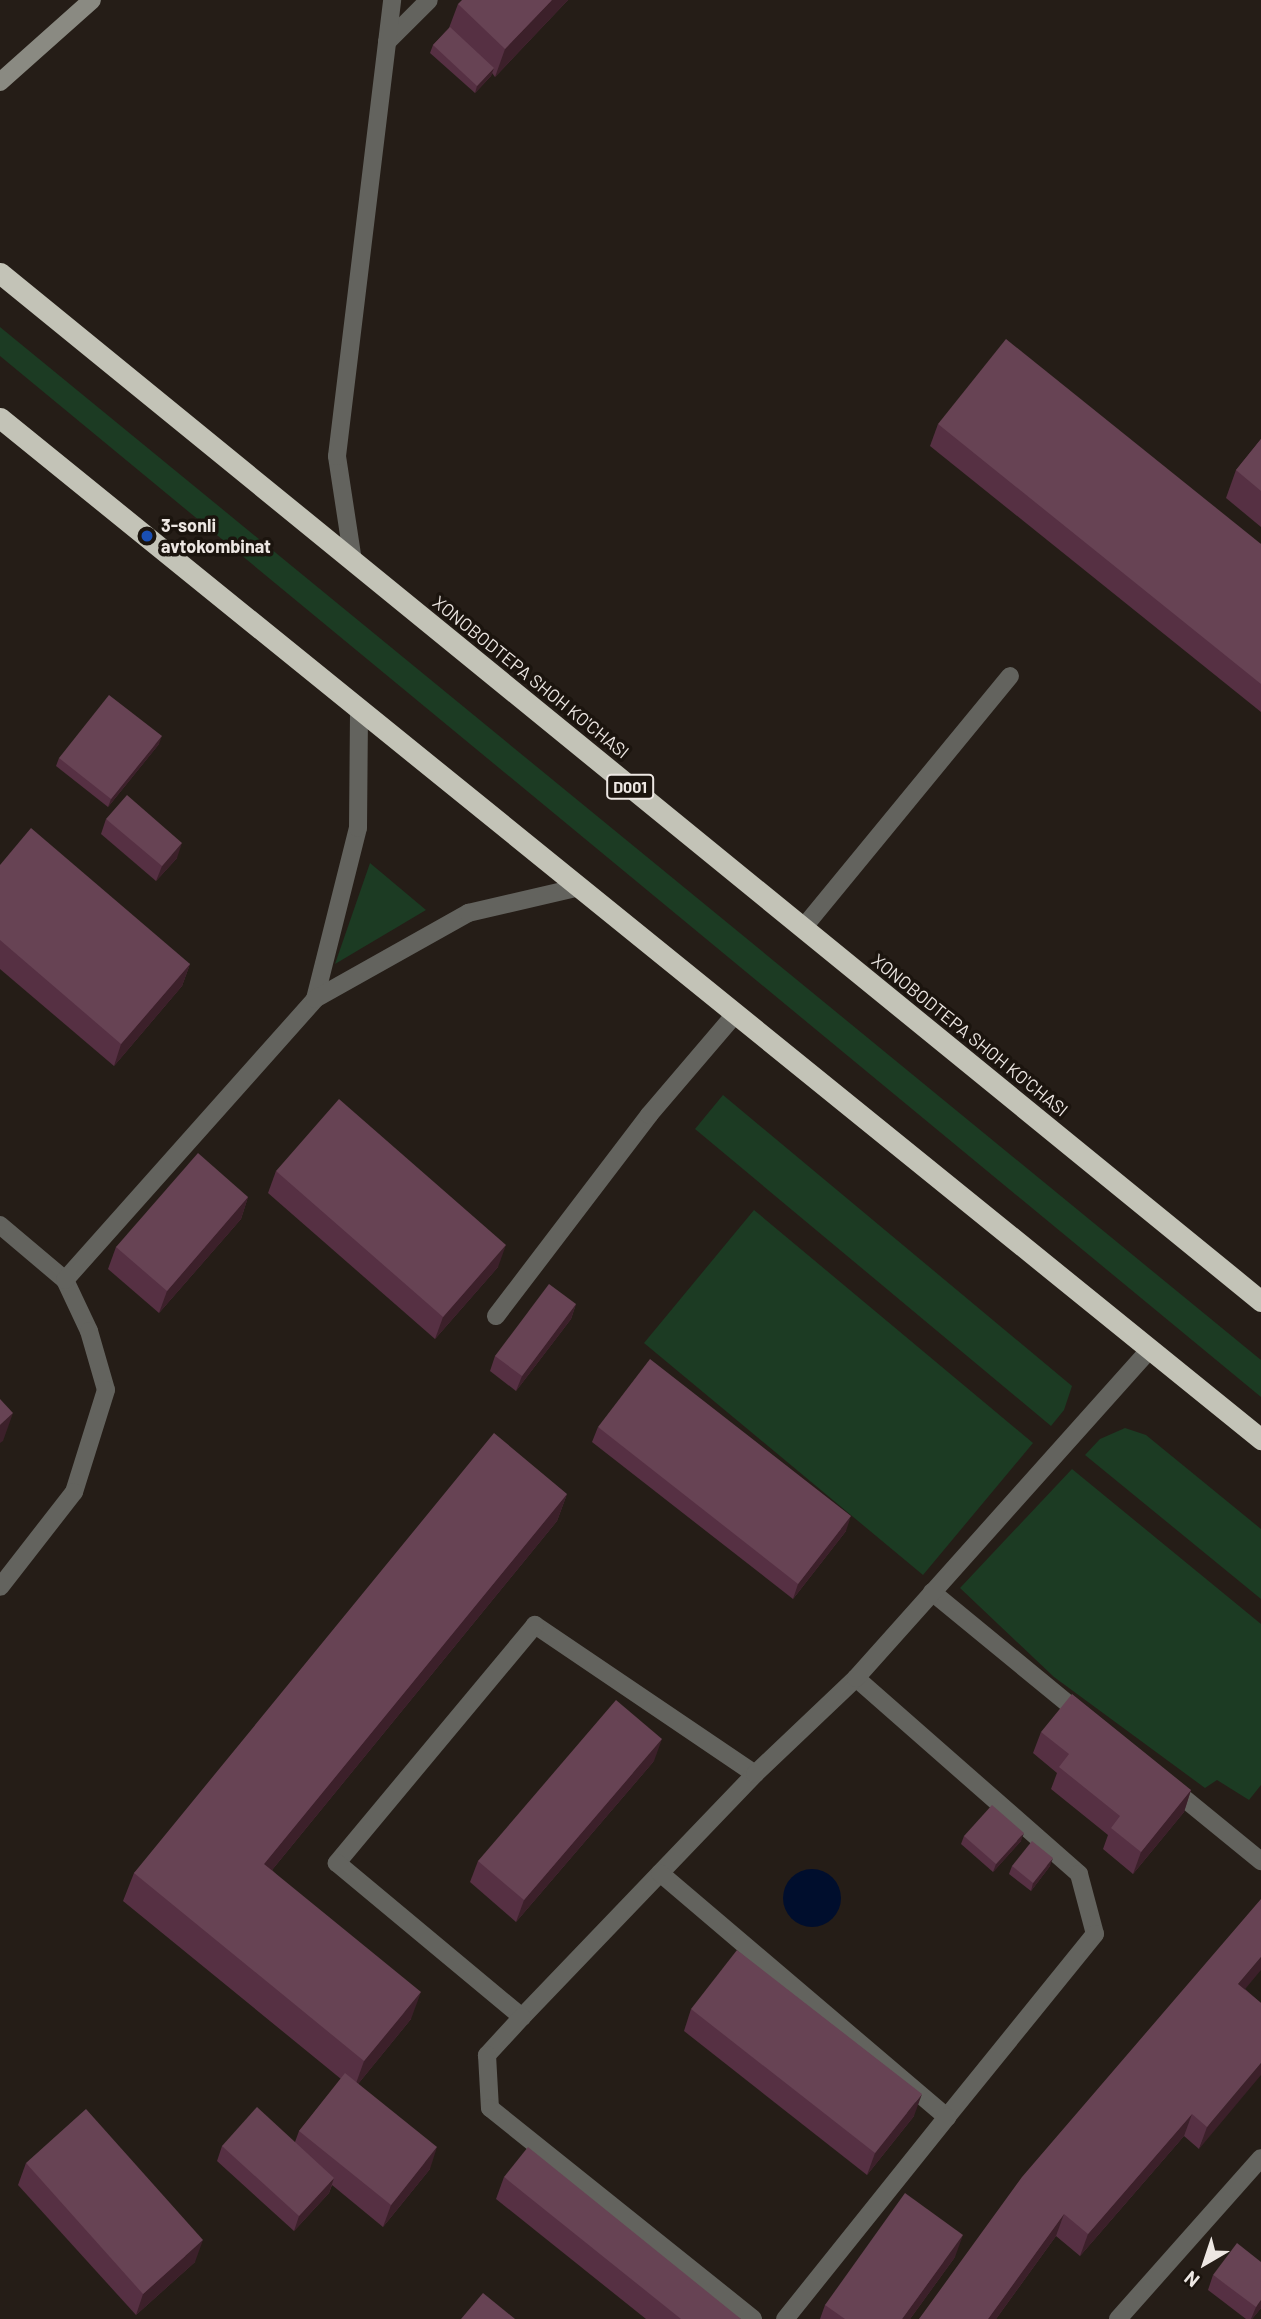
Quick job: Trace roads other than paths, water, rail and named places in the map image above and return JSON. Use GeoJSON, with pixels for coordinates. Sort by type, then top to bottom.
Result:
{"type":"FeatureCollection","features":[{"type":"Feature","properties":{"kind":"highway","name":"XONOBODTEPA SHOH KO'CHASI"},"geometry":{"type":"LineString","coordinates":[[0,273],[1261,1301]]}},
{"type":"Feature","properties":{"kind":"highway"},"geometry":{"type":"LineString","coordinates":[[0,418],[1261,1439]]}},
{"type":"Feature","properties":{"kind":"street"},"geometry":{"type":"LineString","coordinates":[[0,82],[92,0]]}},
{"type":"Feature","properties":{"kind":"lane"},"geometry":{"type":"LineString","coordinates":[[353,561],[337,456],[392,0]]}},
{"type":"Feature","properties":{"kind":"lane"},"geometry":{"type":"LineString","coordinates":[[387,42],[429,0]]}},
{"type":"Feature","properties":{"kind":"lane"},"geometry":{"type":"LineString","coordinates":[[803,928],[1010,676]]}},
{"type":"Feature","properties":{"kind":"lane"},"geometry":{"type":"LineString","coordinates":[[315,999],[358,828],[359,709]]}},
{"type":"Feature","properties":{"kind":"lane"},"geometry":{"type":"LineString","coordinates":[[65,1280],[315,999],[468,913],[580,887]]}},
{"type":"Feature","properties":{"kind":"lane"},"geometry":{"type":"LineString","coordinates":[[496,1317],[649,1115],[736,1013]]}},
{"type":"Feature","properties":{"kind":"lane"},"geometry":{"type":"LineString","coordinates":[[0,1225],[65,1280],[89,1332],[106,1390],[74,1492],[0,1587]]}},
{"type":"Feature","properties":{"kind":"lane"},"geometry":{"type":"LineString","coordinates":[[753,2319],[490,2108],[487,2055],[755,1774],[856,1678],[1150,1349]]}},
{"type":"Feature","properties":{"kind":"lane"},"geometry":{"type":"LineString","coordinates":[[932,1592],[1102,1731]]}},
{"type":"Feature","properties":{"kind":"lane"},"geometry":{"type":"LineString","coordinates":[[522,2017],[337,1863],[535,1625],[755,1774]]}},
{"type":"Feature","properties":{"kind":"lane"},"geometry":{"type":"LineString","coordinates":[[785,2319],[1096,1934],[1079,1874],[856,1678]]}},
{"type":"Feature","properties":{"kind":"lane"},"geometry":{"type":"LineString","coordinates":[[1155,1774],[1261,1861]]}},
{"type":"Feature","properties":{"kind":"lane"},"geometry":{"type":"LineString","coordinates":[[660,1873],[947,2117]]}},
{"type":"Feature","properties":{"kind":"lane"},"geometry":{"type":"LineString","coordinates":[[1118,2319],[1261,2158]]}},
{"type":"Feature","properties":{"kind":"water"},"geometry":{"type":"Polygon","coordinates":[[[806,1869],[818,1869],[828,1873],[837,1882],[841,1904],[833,1919],[818,1927],[806,1927],[796,1923],[787,1914],[783,1904],[783,1892],[787,1882],[796,1873],[806,1869]]]}},
{"type":"Feature","properties":{"kind":"place","name":"3-sonli avtokombinat"},"geometry":{"type":"Point","coordinates":[147,536]}}]}
